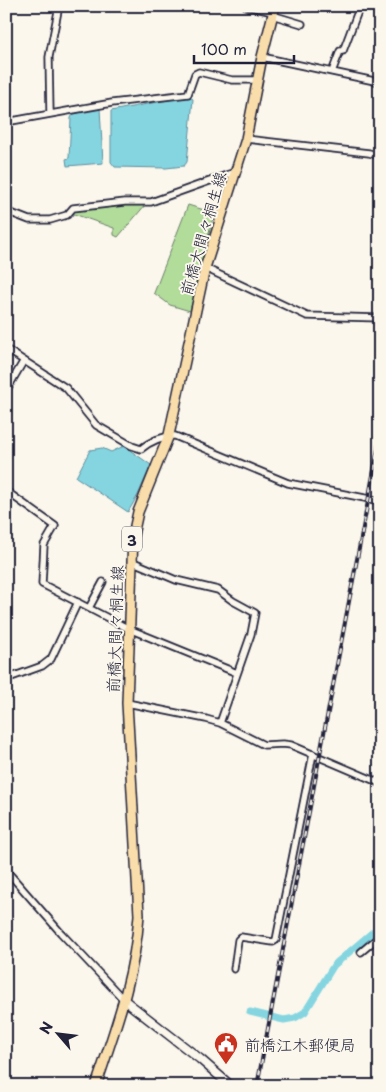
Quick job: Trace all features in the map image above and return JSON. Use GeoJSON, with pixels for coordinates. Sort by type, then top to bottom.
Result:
{"type":"FeatureCollection","features":[{"type":"Feature","properties":{"kind":"main road","name":"前橋大間々桐生線"},"geometry":{"type":"LineString","coordinates":[[96,1086],[133,966],[139,916],[127,703],[131,561],[134,530],[138,512],[169,435],[206,268],[246,139],[273,11]]}},
{"type":"Feature","properties":{"kind":"street"},"geometry":{"type":"LineString","coordinates":[[50,114],[49,57],[59,6]]}},
{"type":"Feature","properties":{"kind":"street"},"geometry":{"type":"LineString","coordinates":[[246,6],[273,11],[302,24]]}},
{"type":"Feature","properties":{"kind":"street"},"geometry":{"type":"LineString","coordinates":[[332,72],[340,51],[343,51],[360,6]]}},
{"type":"Feature","properties":{"kind":"street"},"geometry":{"type":"LineString","coordinates":[[262,57],[379,82]]}},
{"type":"Feature","properties":{"kind":"street"},"geometry":{"type":"LineString","coordinates":[[6,122],[112,102],[188,94],[195,74],[199,72],[232,80],[257,80]]}},
{"type":"Feature","properties":{"kind":"street"},"geometry":{"type":"LineString","coordinates":[[246,139],[369,153],[380,156]]}},
{"type":"Feature","properties":{"kind":"street"},"geometry":{"type":"LineString","coordinates":[[6,211],[29,220],[50,220],[67,215],[73,208],[125,202],[151,202],[235,172]]}},
{"type":"Feature","properties":{"kind":"street"},"geometry":{"type":"LineString","coordinates":[[206,268],[307,316],[380,318]]}},
{"type":"Feature","properties":{"kind":"street"},"geometry":{"type":"LineString","coordinates":[[6,349],[23,362],[66,388],[96,425],[132,446],[141,448],[148,443],[169,435],[288,483],[380,501]]}},
{"type":"Feature","properties":{"kind":"street"},"geometry":{"type":"LineString","coordinates":[[6,391],[23,362]]}},
{"type":"Feature","properties":{"kind":"street"},"geometry":{"type":"LineString","coordinates":[[6,491],[55,526],[44,545],[42,584],[129,629],[237,673]]}},
{"type":"Feature","properties":{"kind":"street"},"geometry":{"type":"LineString","coordinates":[[131,561],[176,580],[218,590],[255,613],[251,634],[220,723]]}},
{"type":"Feature","properties":{"kind":"street"},"geometry":{"type":"LineString","coordinates":[[89,608],[102,582]]}},
{"type":"Feature","properties":{"kind":"street"},"geometry":{"type":"LineString","coordinates":[[6,679],[42,666],[51,659],[78,602]]}},
{"type":"Feature","properties":{"kind":"street"},"geometry":{"type":"LineString","coordinates":[[127,703],[206,718],[264,745],[286,744],[380,783]]}},
{"type":"Feature","properties":{"kind":"street"},"geometry":{"type":"LineString","coordinates":[[234,969],[238,940],[241,937],[274,942],[276,940],[314,754]]}},
{"type":"Feature","properties":{"kind":"street"},"geometry":{"type":"LineString","coordinates":[[6,870],[61,933],[124,1000],[200,1059],[231,1086]]}},
{"type":"Feature","properties":{"kind":"street"},"geometry":{"type":"LineString","coordinates":[[360,952],[380,936]]}},
{"type":"Feature","properties":{"kind":"green space"},"geometry":{"type":"Polygon","coordinates":[[[125,203],[146,204],[118,237],[114,235],[114,228],[71,213],[76,210],[125,203]]]}},
{"type":"Feature","properties":{"kind":"green space"},"geometry":{"type":"Polygon","coordinates":[[[188,205],[214,213],[190,311],[170,305],[154,293],[188,205]]]}},
{"type":"Feature","properties":{"kind":"water"},"geometry":{"type":"Polygon","coordinates":[[[189,96],[193,99],[187,162],[184,166],[166,168],[115,167],[111,162],[111,111],[189,96]]]}},
{"type":"Feature","properties":{"kind":"water"},"geometry":{"type":"Polygon","coordinates":[[[100,108],[103,163],[67,166],[66,159],[69,158],[71,118],[73,114],[100,108]]]}},
{"type":"Feature","properties":{"kind":"water"},"geometry":{"type":"Polygon","coordinates":[[[124,446],[151,465],[138,495],[128,512],[76,477],[90,450],[102,448],[111,452],[124,446]]]}},
{"type":"Feature","properties":{"kind":"waterway"},"geometry":{"type":"LineString","coordinates":[[250,1012],[284,1020],[295,1018],[305,1012],[334,965],[380,926]]}},
{"type":"Feature","properties":{"kind":"railway"},"geometry":{"type":"LineString","coordinates":[[257,1086],[380,438]]}},
{"type":"Feature","properties":{"kind":"place","name":"前橋江木郵便局"},"geometry":{"type":"Point","coordinates":[226,1065]}}]}
